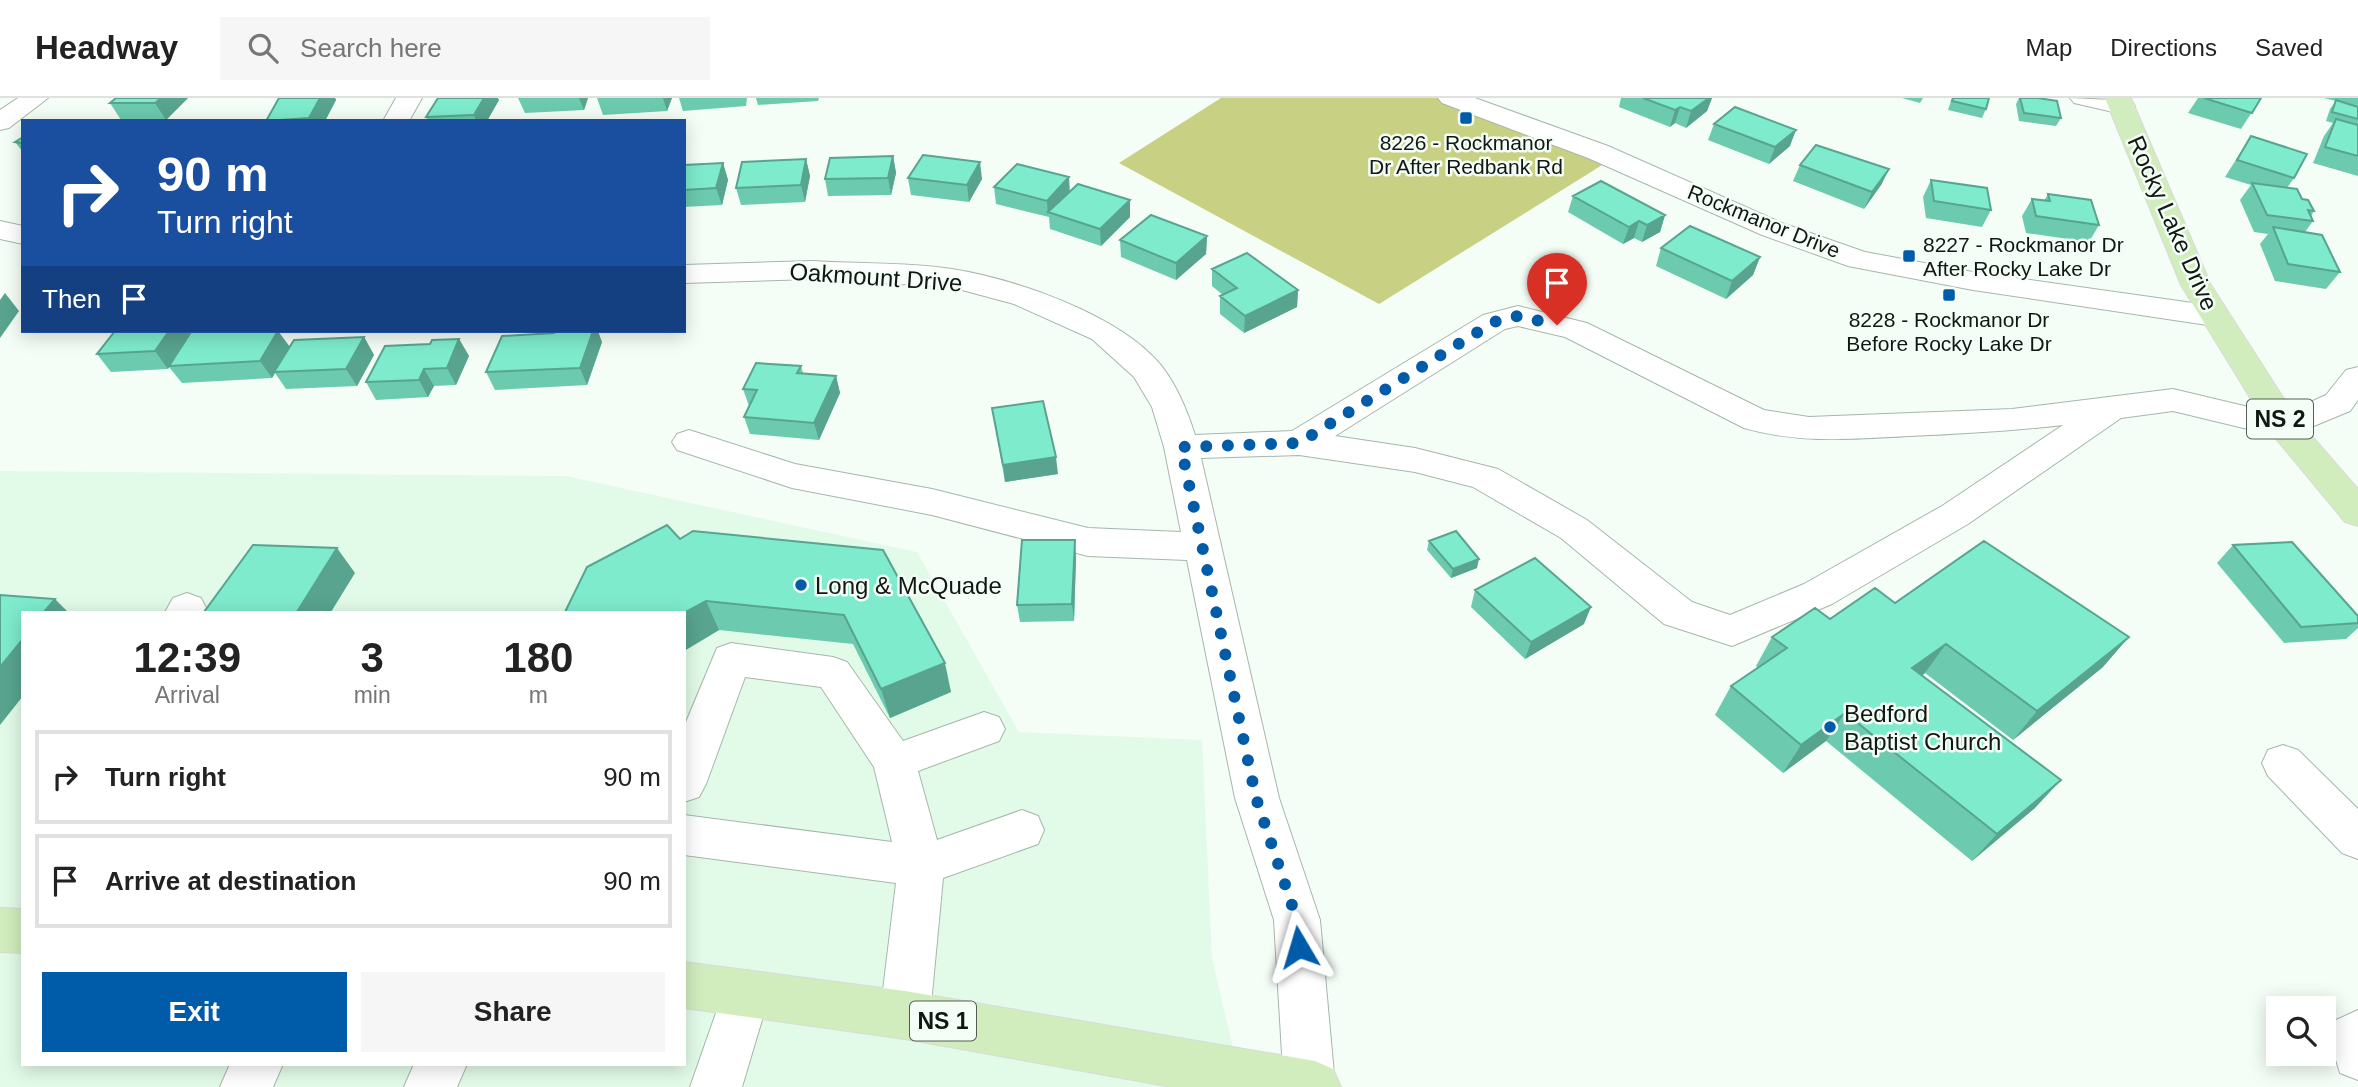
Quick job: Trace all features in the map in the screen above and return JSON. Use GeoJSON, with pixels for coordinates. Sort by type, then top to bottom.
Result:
{"type":"FeatureCollection","features":[{"type":"Feature","properties":{"kind":"main road","name":"Rocky Lake Drive"},"geometry":{"type":"LineString","coordinates":[[2120,102],[2196,285],[2285,427],[2358,513]]}},
{"type":"Feature","properties":{"kind":"main road"},"geometry":{"type":"LineString","coordinates":[[0,930],[21,931]]}},
{"type":"Feature","properties":{"kind":"main road","name":"NS 1"},"geometry":{"type":"LineString","coordinates":[[686,985],[905,1015],[1312,1086]]}},
{"type":"Feature","properties":{"kind":"street"},"geometry":{"type":"LineString","coordinates":[[0,122],[35,98]]}},
{"type":"Feature","properties":{"kind":"street"},"geometry":{"type":"LineString","coordinates":[[397,119],[410,98]]}},
{"type":"Feature","properties":{"kind":"street","name":"Rockmanor Drive"},"geometry":{"type":"LineString","coordinates":[[1451,98],[1598,152],[1772,229],[1858,260],[1973,281],[2214,316]]}},
{"type":"Feature","properties":{"kind":"street"},"geometry":{"type":"LineString","coordinates":[[2083,98],[2120,102]]}},
{"type":"Feature","properties":{"kind":"street"},"geometry":{"type":"LineString","coordinates":[[0,230],[21,235]]}},
{"type":"Feature","properties":{"kind":"street","name":"Oakmount Drive"},"geometry":{"type":"LineString","coordinates":[[686,274],[813,270],[952,278],[1025,297],[1103,332],[1147,370],[1170,407],[1181,447],[1256,798],[1297,920],[1312,1086]]}},
{"type":"Feature","properties":{"kind":"street"},"geometry":{"type":"LineString","coordinates":[[1299,443],[1494,322],[1518,316],[1576,330],[1756,420],[1809,429],[2012,420],[2173,400],[2285,427],[2338,403],[2358,378]]}},
{"type":"Feature","properties":{"kind":"street"},"geometry":{"type":"LineString","coordinates":[[1181,447],[1299,443],[1415,460],[1485,478],[1574,529],[1678,613],[1732,631],[1818,594],[1955,515],[2113,408]]}},
{"type":"Feature","properties":{"kind":"street"},"geometry":{"type":"LineString","coordinates":[[689,442],[792,476],[932,502],[1088,542],[1203,547]]}},
{"type":"Feature","properties":{"kind":"street"},"geometry":{"type":"LineString","coordinates":[[686,780],[731,659],[833,673],[894,762],[921,866],[905,1015]]}},
{"type":"Feature","properties":{"kind":"street"},"geometry":{"type":"LineString","coordinates":[[894,762],[984,729]]}},
{"type":"Feature","properties":{"kind":"street"},"geometry":{"type":"LineString","coordinates":[[2283,763],[2358,839]]}},
{"type":"Feature","properties":{"kind":"street"},"geometry":{"type":"LineString","coordinates":[[686,835],[921,866],[1022,830]]}},
{"type":"Feature","properties":{"kind":"street"},"geometry":{"type":"LineString","coordinates":[[716,1087],[746,993]]}},
{"type":"Feature","properties":{"kind":"street"},"geometry":{"type":"LineString","coordinates":[[2358,1034],[2354,1037],[2358,1055]]}},
{"type":"Feature","properties":{"kind":"street"},"geometry":{"type":"LineString","coordinates":[[246,1087],[257,1066]]}},
{"type":"Feature","properties":{"kind":"street"},"geometry":{"type":"LineString","coordinates":[[430,1087],[441,1066]]}},
{"type":"Feature","properties":{"kind":"shaded area"},"geometry":{"type":"Polygon","coordinates":[[[0,471],[566,476],[917,552],[1019,732],[1202,740],[1212,958],[1242,1087],[0,1087],[0,471]]]}},
{"type":"Feature","properties":{"kind":"green space"},"geometry":{"type":"Polygon","coordinates":[[[1221,98],[1439,98],[1607,162],[1379,304],[1119,163],[1221,98]]]}},
{"type":"Feature","properties":{"kind":"building"},"geometry":{"type":"Polygon","coordinates":[[[116,98],[161,98],[155,103],[110,103],[116,98]]]}},
{"type":"Feature","properties":{"kind":"building"},"geometry":{"type":"Polygon","coordinates":[[[279,98],[320,98],[309,118],[267,119],[279,98]]]}},
{"type":"Feature","properties":{"kind":"building"},"geometry":{"type":"Polygon","coordinates":[[[438,98],[484,98],[474,115],[426,117],[438,98]]]}},
{"type":"Feature","properties":{"kind":"building"},"geometry":{"type":"Polygon","coordinates":[[[1643,98],[1709,98],[1691,111],[1680,107],[1675,110],[1643,98]]]}},
{"type":"Feature","properties":{"kind":"building"},"geometry":{"type":"Polygon","coordinates":[[[1953,98],[1989,98],[1986,109],[1952,101],[1953,98]]]}},
{"type":"Feature","properties":{"kind":"building"},"geometry":{"type":"Polygon","coordinates":[[[2020,98],[2057,101],[2061,118],[2024,113],[2020,98]]]}},
{"type":"Feature","properties":{"kind":"building"},"geometry":{"type":"Polygon","coordinates":[[[2204,98],[2261,98],[2252,113],[2204,98]]]}},
{"type":"Feature","properties":{"kind":"building"},"geometry":{"type":"Polygon","coordinates":[[[2336,100],[2358,107],[2358,119],[2332,112],[2336,100]]]}},
{"type":"Feature","properties":{"kind":"building"},"geometry":{"type":"Polygon","coordinates":[[[1735,107],[1796,130],[1775,147],[1714,124],[1735,107]]]}},
{"type":"Feature","properties":{"kind":"building"},"geometry":{"type":"Polygon","coordinates":[[[2336,119],[2358,125],[2358,156],[2325,147],[2336,119]]]}},
{"type":"Feature","properties":{"kind":"building"},"geometry":{"type":"Polygon","coordinates":[[[2251,136],[2307,154],[2294,178],[2237,160],[2251,136]]]}},
{"type":"Feature","properties":{"kind":"building"},"geometry":{"type":"Polygon","coordinates":[[[1816,145],[1889,169],[1872,192],[1800,165],[1816,145]]]}},
{"type":"Feature","properties":{"kind":"building"},"geometry":{"type":"Polygon","coordinates":[[[923,155],[980,162],[967,185],[908,178],[923,155]]]}},
{"type":"Feature","properties":{"kind":"building"},"geometry":{"type":"Polygon","coordinates":[[[893,156],[888,178],[825,179],[830,158],[893,156]]]}},
{"type":"Feature","properties":{"kind":"building"},"geometry":{"type":"Polygon","coordinates":[[[806,159],[801,185],[736,188],[742,162],[806,159]]]}},
{"type":"Feature","properties":{"kind":"building"},"geometry":{"type":"Polygon","coordinates":[[[723,163],[716,188],[686,190],[686,165],[723,163]]]}},
{"type":"Feature","properties":{"kind":"building"},"geometry":{"type":"Polygon","coordinates":[[[1017,164],[1069,177],[1047,201],[994,187],[1017,164]]]}},
{"type":"Feature","properties":{"kind":"building"},"geometry":{"type":"Polygon","coordinates":[[[1931,180],[1987,188],[1991,210],[1934,201],[1931,180]]]}},
{"type":"Feature","properties":{"kind":"building"},"geometry":{"type":"Polygon","coordinates":[[[1601,181],[1665,215],[1647,225],[1639,221],[1629,227],[1573,196],[1601,181]]]}},
{"type":"Feature","properties":{"kind":"building"},"geometry":{"type":"Polygon","coordinates":[[[2252,183],[2297,189],[2302,199],[2308,200],[2314,211],[2308,210],[2313,221],[2267,215],[2252,183]]]}},
{"type":"Feature","properties":{"kind":"building"},"geometry":{"type":"Polygon","coordinates":[[[1078,184],[1130,200],[1100,229],[1048,212],[1078,184]]]}},
{"type":"Feature","properties":{"kind":"building"},"geometry":{"type":"Polygon","coordinates":[[[2048,194],[2091,200],[2099,225],[2036,216],[2032,199],[2050,201],[2048,194]]]}},
{"type":"Feature","properties":{"kind":"building"},"geometry":{"type":"Polygon","coordinates":[[[1151,215],[1207,236],[1176,263],[1120,240],[1151,215]]]}},
{"type":"Feature","properties":{"kind":"building"},"geometry":{"type":"Polygon","coordinates":[[[1690,226],[1760,257],[1732,281],[1661,248],[1690,226]]]}},
{"type":"Feature","properties":{"kind":"building"},"geometry":{"type":"Polygon","coordinates":[[[2273,227],[2322,235],[2340,272],[2288,264],[2273,227]]]}},
{"type":"Feature","properties":{"kind":"building"},"geometry":{"type":"Polygon","coordinates":[[[1247,253],[1298,290],[1245,316],[1220,296],[1237,288],[1212,269],[1247,253]]]}},
{"type":"Feature","properties":{"kind":"building"},"geometry":{"type":"Polygon","coordinates":[[[113,333],[168,333],[155,351],[97,354],[113,333]]]}},
{"type":"Feature","properties":{"kind":"building"},"geometry":{"type":"Polygon","coordinates":[[[190,333],[277,333],[260,361],[169,366],[190,333]]]}},
{"type":"Feature","properties":{"kind":"building"},"geometry":{"type":"Polygon","coordinates":[[[592,333],[580,368],[486,372],[502,336],[592,333]]]}},
{"type":"Feature","properties":{"kind":"building"},"geometry":{"type":"Polygon","coordinates":[[[364,337],[346,369],[274,372],[294,340],[364,337]]]}},
{"type":"Feature","properties":{"kind":"building"},"geometry":{"type":"Polygon","coordinates":[[[459,339],[447,368],[424,369],[419,380],[366,382],[385,346],[430,344],[432,340],[459,339]]]}},
{"type":"Feature","properties":{"kind":"building"},"geometry":{"type":"Polygon","coordinates":[[[756,363],[801,366],[797,373],[836,376],[814,423],[744,417],[757,390],[743,389],[756,363]]]}},
{"type":"Feature","properties":{"kind":"building"},"geometry":{"type":"Polygon","coordinates":[[[1043,401],[1056,457],[1003,465],[992,408],[1043,401]]]}},
{"type":"Feature","properties":{"kind":"building"},"geometry":{"type":"Polygon","coordinates":[[[667,525],[680,539],[693,531],[883,550],[945,663],[881,689],[844,615],[706,601],[686,612],[565,611],[587,567],[667,525]]]}},
{"type":"Feature","properties":{"kind":"building"},"geometry":{"type":"Polygon","coordinates":[[[1456,531],[1479,559],[1453,569],[1429,541],[1456,531]]]}},
{"type":"Feature","properties":{"kind":"building"},"geometry":{"type":"Polygon","coordinates":[[[1022,540],[1075,540],[1072,604],[1017,605],[1022,540]]]}},
{"type":"Feature","properties":{"kind":"building","name":"Bedford Baptist Church"},"geometry":{"type":"Polygon","coordinates":[[[1984,541],[2129,637],[2037,711],[1946,644],[1912,668],[2061,780],[1997,834],[1845,713],[1801,745],[1731,686],[1787,648],[1772,637],[1815,608],[1830,619],[1875,588],[1895,603],[1984,541]]]}},
{"type":"Feature","properties":{"kind":"building"},"geometry":{"type":"Polygon","coordinates":[[[2292,542],[2358,616],[2358,623],[2301,627],[2233,545],[2292,542]]]}},
{"type":"Feature","properties":{"kind":"building"},"geometry":{"type":"Polygon","coordinates":[[[253,545],[337,548],[298,611],[205,611],[253,545]]]}},
{"type":"Feature","properties":{"kind":"building"},"geometry":{"type":"Polygon","coordinates":[[[1535,558],[1591,607],[1531,642],[1475,590],[1535,558]]]}},
{"type":"Feature","properties":{"kind":"building"},"geometry":{"type":"Polygon","coordinates":[[[0,595],[55,599],[45,611],[21,611],[21,641],[0,667],[0,595]]]}},
{"type":"Feature","properties":{"kind":"place","name":"8226 - Rockmanor Dr After Redbank Rd"},"geometry":{"type":"Point","coordinates":[1466,118]}},
{"type":"Feature","properties":{"kind":"place","name":"8227 - Rockmanor Dr After Rocky Lake Dr"},"geometry":{"type":"Point","coordinates":[1909,256]}},
{"type":"Feature","properties":{"kind":"place","name":"8228 - Rockmanor Dr Before Rocky Lake Dr"},"geometry":{"type":"Point","coordinates":[1949,295]}},
{"type":"Feature","properties":{"kind":"place","name":"Long & McQuade"},"geometry":{"type":"Point","coordinates":[801,585]}},
{"type":"Feature","properties":{"kind":"place","name":"Bedford Baptist Church"},"geometry":{"type":"Point","coordinates":[1830,727]}},
{"type":"Feature","properties":{"kind":"route"},"geometry":{"type":"LineString","coordinates":[[1299,947],[1297,920],[1256,798],[1181,447],[1299,443],[1494,322],[1518,316],[1557,325]]}}]}
